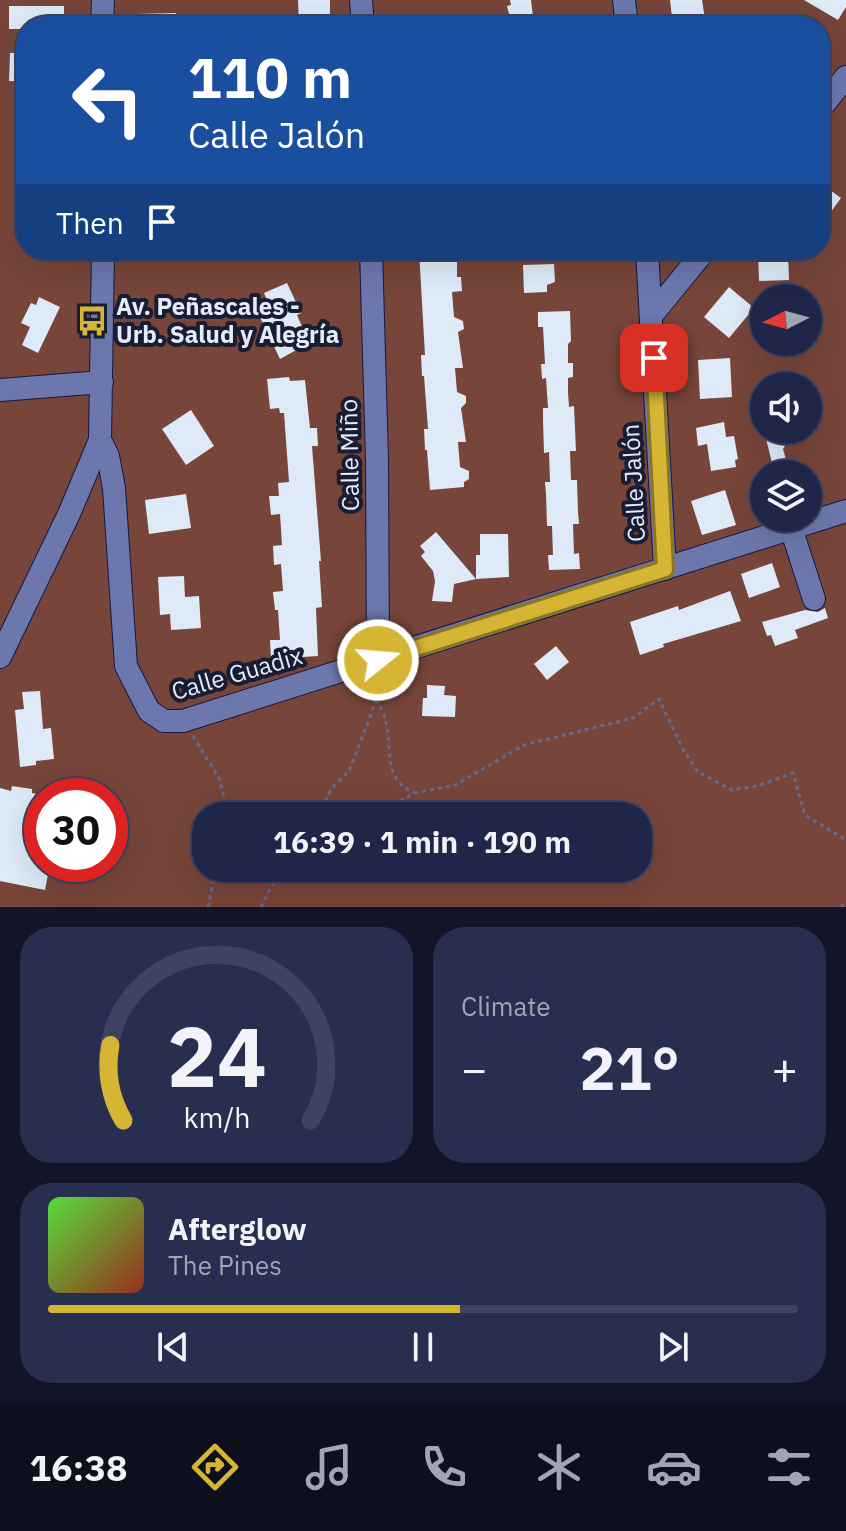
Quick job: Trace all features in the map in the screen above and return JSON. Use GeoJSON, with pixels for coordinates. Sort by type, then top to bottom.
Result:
{"type":"FeatureCollection","features":[{"type":"Feature","properties":{"kind":"street"},"geometry":{"type":"LineString","coordinates":[[830,97],[846,77]]}},
{"type":"Feature","properties":{"kind":"street"},"geometry":{"type":"LineString","coordinates":[[0,657],[69,514],[100,440],[103,260]]}},
{"type":"Feature","properties":{"kind":"street","name":"Calle Miño"},"geometry":{"type":"LineString","coordinates":[[371,260],[378,660]]}},
{"type":"Feature","properties":{"kind":"street","name":"Calle Jalón"},"geometry":{"type":"LineString","coordinates":[[648,260],[665,569]]}},
{"type":"Feature","properties":{"kind":"street"},"geometry":{"type":"LineString","coordinates":[[652,315],[697,260]]}},
{"type":"Feature","properties":{"kind":"street"},"geometry":{"type":"LineString","coordinates":[[0,390],[102,382]]}},
{"type":"Feature","properties":{"kind":"street","name":"Calle Guadix"},"geometry":{"type":"LineString","coordinates":[[100,440],[108,456],[114,488],[126,666],[149,711],[164,721],[183,721],[779,532]]}},
{"type":"Feature","properties":{"kind":"street","name":"Calle Guadix"},"geometry":{"type":"LineString","coordinates":[[822,518],[846,511]]}},
{"type":"Feature","properties":{"kind":"street"},"geometry":{"type":"LineString","coordinates":[[792,532],[814,599]]}},
{"type":"Feature","properties":{"kind":"path"},"geometry":{"type":"LineString","coordinates":[[325,802],[331,789],[349,771],[377,699],[378,660]]}},
{"type":"Feature","properties":{"kind":"path"},"geometry":{"type":"LineString","coordinates":[[377,699],[386,720],[393,775],[402,788],[415,793]]}},
{"type":"Feature","properties":{"kind":"path"},"geometry":{"type":"LineString","coordinates":[[398,802],[415,793],[455,785],[524,745],[633,718],[659,699],[684,751],[698,772],[732,790],[757,786],[793,773],[805,815],[846,840]]}},
{"type":"Feature","properties":{"kind":"path"},"geometry":{"type":"LineString","coordinates":[[183,721],[219,778],[225,802]]}},
{"type":"Feature","properties":{"kind":"path"},"geometry":{"type":"LineString","coordinates":[[208,907],[213,882]]}},
{"type":"Feature","properties":{"kind":"path"},"geometry":{"type":"LineString","coordinates":[[261,907],[274,882]]}},
{"type":"Feature","properties":{"kind":"path"},"geometry":{"type":"LineString","coordinates":[[841,907],[846,903]]}},
{"type":"Feature","properties":{"kind":"shaded area"},"geometry":{"type":"Polygon","coordinates":[[[0,0],[846,0],[846,907],[0,907],[0,0]]]}},
{"type":"Feature","properties":{"kind":"building"},"geometry":{"type":"Polygon","coordinates":[[[298,0],[330,0],[330,16],[299,16],[298,0]]]}},
{"type":"Feature","properties":{"kind":"building"},"geometry":{"type":"Polygon","coordinates":[[[510,0],[531,0],[533,16],[510,16],[507,6],[511,5],[510,0]]]}},
{"type":"Feature","properties":{"kind":"building"},"geometry":{"type":"Polygon","coordinates":[[[670,0],[702,0],[704,16],[672,16],[670,0]]]}},
{"type":"Feature","properties":{"kind":"building"},"geometry":{"type":"Polygon","coordinates":[[[804,0],[846,0],[846,7],[838,20],[804,0]]]}},
{"type":"Feature","properties":{"kind":"building"},"geometry":{"type":"Polygon","coordinates":[[[9,6],[64,6],[64,16],[16,16],[16,29],[9,29],[9,6]]]}},
{"type":"Feature","properties":{"kind":"building"},"geometry":{"type":"Polygon","coordinates":[[[176,13],[176,16],[136,16],[176,13]]]}},
{"type":"Feature","properties":{"kind":"building"},"geometry":{"type":"Polygon","coordinates":[[[10,53],[16,53],[16,81],[9,81],[10,53]]]}},
{"type":"Feature","properties":{"kind":"building"},"geometry":{"type":"Polygon","coordinates":[[[830,190],[841,198],[830,213],[830,190]]]}},
{"type":"Feature","properties":{"kind":"building"},"geometry":{"type":"Polygon","coordinates":[[[420,260],[457,260],[457,277],[461,277],[462,291],[452,292],[454,317],[463,321],[464,329],[458,332],[463,368],[455,368],[457,392],[466,396],[466,403],[461,408],[466,442],[458,442],[460,467],[469,471],[464,487],[430,490],[421,355],[425,355],[420,260]]]}},
{"type":"Feature","properties":{"kind":"building"},"geometry":{"type":"Polygon","coordinates":[[[758,260],[788,260],[789,280],[759,281],[758,260]]]}},
{"type":"Feature","properties":{"kind":"building"},"geometry":{"type":"Polygon","coordinates":[[[554,264],[555,282],[547,285],[547,292],[524,293],[523,265],[554,264]]]}},
{"type":"Feature","properties":{"kind":"building"},"geometry":{"type":"Polygon","coordinates":[[[287,283],[301,313],[297,315],[309,343],[280,359],[259,315],[269,305],[264,293],[287,283]]]}},
{"type":"Feature","properties":{"kind":"building"},"geometry":{"type":"Polygon","coordinates":[[[729,287],[750,305],[750,313],[729,338],[704,317],[729,287]]]}},
{"type":"Feature","properties":{"kind":"building"},"geometry":{"type":"Polygon","coordinates":[[[39,297],[60,307],[38,353],[22,345],[30,327],[21,323],[31,303],[36,305],[39,297]]]}},
{"type":"Feature","properties":{"kind":"building"},"geometry":{"type":"Polygon","coordinates":[[[570,311],[568,363],[573,363],[573,377],[568,378],[568,392],[569,407],[574,406],[576,451],[570,451],[571,480],[577,480],[579,524],[573,524],[574,554],[579,553],[580,569],[549,570],[548,555],[553,555],[552,526],[547,526],[545,482],[550,482],[549,452],[544,453],[543,420],[543,408],[548,408],[546,378],[542,379],[541,364],[545,364],[543,327],[538,327],[538,312],[570,311]]]}},
{"type":"Feature","properties":{"kind":"building"},"geometry":{"type":"Polygon","coordinates":[[[730,358],[732,397],[700,399],[698,360],[730,358]]]}},
{"type":"Feature","properties":{"kind":"building"},"geometry":{"type":"Polygon","coordinates":[[[289,377],[290,381],[305,380],[310,428],[317,428],[318,446],[312,446],[322,607],[316,608],[318,656],[271,659],[270,640],[280,640],[273,592],[283,591],[281,564],[274,565],[273,546],[282,545],[280,514],[271,515],[269,496],[279,496],[278,483],[289,482],[284,413],[280,413],[279,408],[270,409],[267,379],[289,377]]]}},
{"type":"Feature","properties":{"kind":"building"},"geometry":{"type":"Polygon","coordinates":[[[191,410],[214,446],[186,465],[162,429],[191,410]]]}},
{"type":"Feature","properties":{"kind":"building"},"geometry":{"type":"Polygon","coordinates":[[[724,422],[726,437],[734,436],[738,459],[735,460],[736,467],[711,471],[707,444],[698,446],[696,428],[724,422]]]}},
{"type":"Feature","properties":{"kind":"building"},"geometry":{"type":"Polygon","coordinates":[[[767,444],[786,444],[783,449],[786,460],[771,460],[767,444]]]}},
{"type":"Feature","properties":{"kind":"building"},"geometry":{"type":"Polygon","coordinates":[[[725,490],[736,525],[702,535],[691,501],[725,490]]]}},
{"type":"Feature","properties":{"kind":"building"},"geometry":{"type":"Polygon","coordinates":[[[186,494],[191,528],[149,534],[145,500],[186,494]]]}},
{"type":"Feature","properties":{"kind":"building"},"geometry":{"type":"Polygon","coordinates":[[[436,532],[476,579],[454,584],[452,602],[432,601],[433,571],[421,556],[425,552],[420,546],[436,532]]]}},
{"type":"Feature","properties":{"kind":"building"},"geometry":{"type":"Polygon","coordinates":[[[480,534],[508,534],[509,577],[476,579],[480,534]]]}},
{"type":"Feature","properties":{"kind":"building"},"geometry":{"type":"Polygon","coordinates":[[[772,563],[780,587],[749,598],[741,574],[772,563]]]}},
{"type":"Feature","properties":{"kind":"building"},"geometry":{"type":"Polygon","coordinates":[[[184,576],[185,597],[199,596],[201,628],[171,630],[170,614],[160,615],[158,577],[184,576]]]}},
{"type":"Feature","properties":{"kind":"building"},"geometry":{"type":"Polygon","coordinates":[[[730,591],[741,621],[663,644],[664,647],[640,655],[630,622],[678,606],[679,610],[730,591]]]}},
{"type":"Feature","properties":{"kind":"building"},"geometry":{"type":"Polygon","coordinates":[[[825,608],[828,618],[795,630],[798,638],[775,646],[762,622],[805,610],[818,612],[825,608]]]}},
{"type":"Feature","properties":{"kind":"building"},"geometry":{"type":"Polygon","coordinates":[[[556,646],[569,662],[547,680],[534,664],[556,646]]]}},
{"type":"Feature","properties":{"kind":"building"},"geometry":{"type":"Polygon","coordinates":[[[211,677],[214,690],[191,696],[188,682],[211,677]]]}},
{"type":"Feature","properties":{"kind":"building"},"geometry":{"type":"Polygon","coordinates":[[[427,685],[445,686],[444,695],[456,696],[455,717],[422,716],[427,685]]]}},
{"type":"Feature","properties":{"kind":"building"},"geometry":{"type":"Polygon","coordinates":[[[40,691],[43,729],[51,728],[54,759],[20,767],[15,710],[24,709],[22,692],[40,691]]]}},
{"type":"Feature","properties":{"kind":"building"},"geometry":{"type":"Polygon","coordinates":[[[12,786],[24,788],[24,882],[47,882],[45,890],[0,881],[0,788],[11,791],[12,786]]]}},
{"type":"Feature","properties":{"kind":"place","name":"Av. Peñascales - Urb. Salud y Alegría"},"geometry":{"type":"Point","coordinates":[92,321]}},
{"type":"Feature","properties":{"kind":"route"},"geometry":{"type":"LineString","coordinates":[[378,660],[665,569],[654,358]]}}]}
